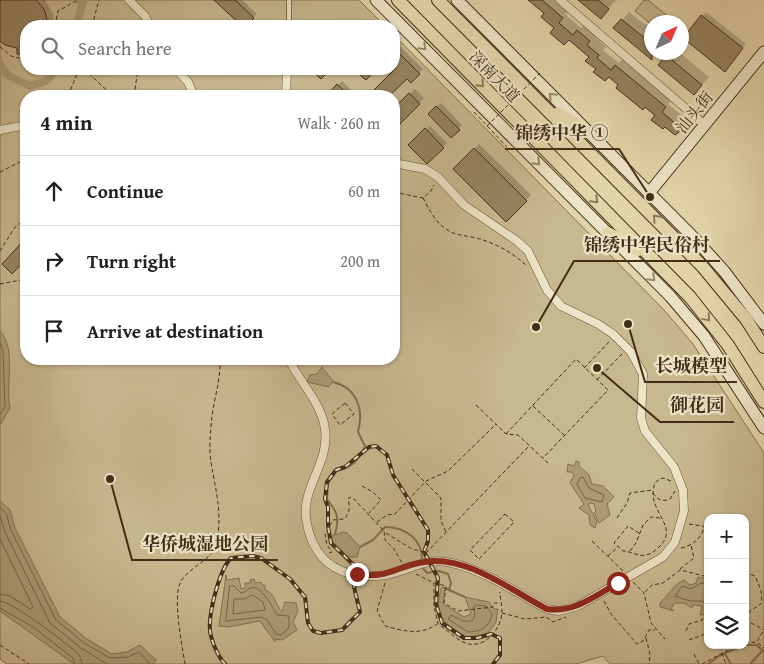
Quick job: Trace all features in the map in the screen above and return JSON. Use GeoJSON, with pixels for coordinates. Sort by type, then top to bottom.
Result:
{"type":"FeatureCollection","features":[{"type":"Feature","properties":{"kind":"main road"},"geometry":{"type":"LineString","coordinates":[[376,0],[396,20]]}},
{"type":"Feature","properties":{"kind":"main road","name":"深南大道"},"geometry":{"type":"LineString","coordinates":[[398,0],[652,258],[710,321],[764,402]]}},
{"type":"Feature","properties":{"kind":"main road","name":"深南大道"},"geometry":{"type":"LineString","coordinates":[[438,0],[695,259],[746,319],[764,347]]}},
{"type":"Feature","properties":{"kind":"main road"},"geometry":{"type":"LineString","coordinates":[[457,0],[724,271],[764,324]]}},
{"type":"Feature","properties":{"kind":"main road"},"geometry":{"type":"LineString","coordinates":[[400,24],[670,296],[704,336],[764,428]]}},
{"type":"Feature","properties":{"kind":"main road","name":"汕头街"},"geometry":{"type":"LineString","coordinates":[[649,193],[764,52]]}},
{"type":"Feature","properties":{"kind":"main road"},"geometry":{"type":"LineString","coordinates":[[538,101],[585,130]]}},
{"type":"Feature","properties":{"kind":"main road"},"geometry":{"type":"LineString","coordinates":[[608,233],[652,258]]}},
{"type":"Feature","properties":{"kind":"main road"},"geometry":{"type":"LineString","coordinates":[[746,319],[764,336]]}},
{"type":"Feature","properties":{"kind":"street"},"geometry":{"type":"LineString","coordinates":[[129,0],[146,20]]}},
{"type":"Feature","properties":{"kind":"street"},"geometry":{"type":"LineString","coordinates":[[560,0],[705,125]]}},
{"type":"Feature","properties":{"kind":"street"},"geometry":{"type":"LineString","coordinates":[[182,75],[188,82],[191,90]]}},
{"type":"Feature","properties":{"kind":"street"},"geometry":{"type":"LineString","coordinates":[[286,90],[287,75]]}},
{"type":"Feature","properties":{"kind":"street"},"geometry":{"type":"LineString","coordinates":[[0,130],[20,127]]}},
{"type":"Feature","properties":{"kind":"street"},"geometry":{"type":"LineString","coordinates":[[292,365],[318,409],[326,428],[326,449],[323,461],[306,497],[305,506],[310,538],[330,566],[344,573],[366,576],[387,575],[421,562],[450,562],[499,582],[547,609],[558,611],[578,606],[663,557],[675,542],[684,511],[683,490],[674,467],[645,430],[641,418],[643,374],[627,348],[615,336],[598,324],[561,306],[547,290],[528,252],[517,241],[464,205],[438,177],[425,169],[400,164]]}},
{"type":"Feature","properties":{"kind":"lane"},"geometry":{"type":"LineString","coordinates":[[288,20],[289,0]]}},
{"type":"Feature","properties":{"kind":"path"},"geometry":{"type":"LineString","coordinates":[[56,20],[58,12],[78,0]]}},
{"type":"Feature","properties":{"kind":"path"},"geometry":{"type":"LineString","coordinates":[[94,20],[99,0]]}},
{"type":"Feature","properties":{"kind":"path"},"geometry":{"type":"LineString","coordinates":[[0,47],[11,56],[20,58]]}},
{"type":"Feature","properties":{"kind":"path"},"geometry":{"type":"LineString","coordinates":[[487,126],[540,73]]}},
{"type":"Feature","properties":{"kind":"path"},"geometry":{"type":"LineString","coordinates":[[70,90],[77,75]]}},
{"type":"Feature","properties":{"kind":"path"},"geometry":{"type":"LineString","coordinates":[[90,75],[107,90]]}},
{"type":"Feature","properties":{"kind":"path"},"geometry":{"type":"LineString","coordinates":[[135,90],[137,75]]}},
{"type":"Feature","properties":{"kind":"path"},"geometry":{"type":"LineString","coordinates":[[474,112],[507,147]]}},
{"type":"Feature","properties":{"kind":"path"},"geometry":{"type":"LineString","coordinates":[[0,172],[20,163]]}},
{"type":"Feature","properties":{"kind":"path"},"geometry":{"type":"LineString","coordinates":[[422,198],[431,191],[438,177]]}},
{"type":"Feature","properties":{"kind":"path"},"geometry":{"type":"LineString","coordinates":[[400,193],[422,198],[437,221],[446,229],[457,235],[494,244],[516,256],[529,268]]}},
{"type":"Feature","properties":{"kind":"path"},"geometry":{"type":"LineString","coordinates":[[0,250],[20,224]]}},
{"type":"Feature","properties":{"kind":"path"},"geometry":{"type":"LineString","coordinates":[[0,284],[20,280]]}},
{"type":"Feature","properties":{"kind":"path"},"geometry":{"type":"LineString","coordinates":[[584,368],[615,336]]}},
{"type":"Feature","properties":{"kind":"path"},"geometry":{"type":"LineString","coordinates":[[597,380],[627,348]]}},
{"type":"Feature","properties":{"kind":"path"},"geometry":{"type":"LineString","coordinates":[[506,434],[576,360],[608,390],[543,458]]}},
{"type":"Feature","properties":{"kind":"path"},"geometry":{"type":"LineString","coordinates":[[185,664],[177,610],[180,582],[195,566],[213,552],[219,522],[219,494],[210,460],[211,425],[219,381],[220,365]]}},
{"type":"Feature","properties":{"kind":"path"},"geometry":{"type":"LineString","coordinates":[[345,403],[354,414],[340,425],[332,414],[345,403]]}},
{"type":"Feature","properties":{"kind":"path"},"geometry":{"type":"LineString","coordinates":[[476,405],[506,434],[518,435],[548,464]]}},
{"type":"Feature","properties":{"kind":"path"},"geometry":{"type":"LineString","coordinates":[[532,406],[564,436]]}},
{"type":"Feature","properties":{"kind":"path"},"geometry":{"type":"LineString","coordinates":[[377,522],[387,515],[395,514],[426,482],[448,471],[496,424]]}},
{"type":"Feature","properties":{"kind":"path"},"geometry":{"type":"LineString","coordinates":[[426,553],[530,445]]}},
{"type":"Feature","properties":{"kind":"path"},"geometry":{"type":"LineString","coordinates":[[412,469],[441,498],[441,521],[446,532]]}},
{"type":"Feature","properties":{"kind":"path"},"geometry":{"type":"LineString","coordinates":[[674,484],[663,478],[654,483],[652,490],[657,499],[667,500],[672,497],[675,488]]}},
{"type":"Feature","properties":{"kind":"path"},"geometry":{"type":"LineString","coordinates":[[362,486],[374,492],[381,500],[368,513]]}},
{"type":"Feature","properties":{"kind":"path"},"geometry":{"type":"LineString","coordinates":[[617,518],[627,503],[630,493],[652,490]]}},
{"type":"Feature","properties":{"kind":"path"},"geometry":{"type":"LineString","coordinates":[[639,533],[628,526],[614,543],[623,551],[630,551],[640,556],[648,555],[664,542],[667,528],[660,519],[652,501],[653,493]]}},
{"type":"Feature","properties":{"kind":"path"},"geometry":{"type":"LineString","coordinates":[[322,557],[332,552],[325,534],[332,520],[336,518],[344,519],[348,516],[350,508],[348,498],[350,497],[384,531],[397,541],[422,552]]}},
{"type":"Feature","properties":{"kind":"path"},"geometry":{"type":"LineString","coordinates":[[505,514],[514,522],[479,559],[470,550],[505,514]]}},
{"type":"Feature","properties":{"kind":"path"},"geometry":{"type":"LineString","coordinates":[[630,551],[636,543],[639,533],[651,516],[660,519]]}},
{"type":"Feature","properties":{"kind":"path"},"geometry":{"type":"LineString","coordinates":[[671,547],[683,548],[691,545],[703,534],[704,527],[682,521]]}},
{"type":"Feature","properties":{"kind":"path"},"geometry":{"type":"LineString","coordinates":[[384,531],[385,540],[407,568],[434,583],[446,587],[444,603],[458,611],[493,607],[494,603],[500,604]]}},
{"type":"Feature","properties":{"kind":"path"},"geometry":{"type":"LineString","coordinates":[[592,541],[644,593],[651,622],[665,639]]}},
{"type":"Feature","properties":{"kind":"path"},"geometry":{"type":"LineString","coordinates":[[644,593],[652,586],[663,583],[694,558],[691,545]]}},
{"type":"Feature","properties":{"kind":"path"},"geometry":{"type":"LineString","coordinates":[[608,557],[618,547]]}},
{"type":"Feature","properties":{"kind":"path"},"geometry":{"type":"LineString","coordinates":[[680,570],[704,575]]}},
{"type":"Feature","properties":{"kind":"path"},"geometry":{"type":"LineString","coordinates":[[749,574],[755,576],[761,590],[762,603],[749,614]]}},
{"type":"Feature","properties":{"kind":"path"},"geometry":{"type":"LineString","coordinates":[[387,575],[377,610],[385,626],[406,632],[427,631],[438,624]]}},
{"type":"Feature","properties":{"kind":"path"},"geometry":{"type":"LineString","coordinates":[[434,583],[434,606],[438,624],[463,642],[476,645],[487,641],[495,632],[502,613],[499,582]]}},
{"type":"Feature","properties":{"kind":"path"},"geometry":{"type":"LineString","coordinates":[[600,594],[610,614],[631,639],[639,644],[649,630],[656,630]]}},
{"type":"Feature","properties":{"kind":"path"},"geometry":{"type":"LineString","coordinates":[[502,613],[526,619],[546,617],[553,622],[557,622],[578,606]]}},
{"type":"Feature","properties":{"kind":"path"},"geometry":{"type":"LineString","coordinates":[[686,631],[689,624],[704,618]]}},
{"type":"Feature","properties":{"kind":"path"},"geometry":{"type":"LineString","coordinates":[[749,622],[764,629],[757,642]]}},
{"type":"Feature","properties":{"kind":"path"},"geometry":{"type":"LineString","coordinates":[[690,640],[704,635]]}},
{"type":"Feature","properties":{"kind":"path"},"geometry":{"type":"LineString","coordinates":[[645,637],[650,654],[649,664]]}},
{"type":"Feature","properties":{"kind":"path"},"geometry":{"type":"LineString","coordinates":[[749,643],[757,642],[764,648]]}},
{"type":"Feature","properties":{"kind":"path"},"geometry":{"type":"LineString","coordinates":[[0,645],[29,664]]}},
{"type":"Feature","properties":{"kind":"path"},"geometry":{"type":"LineString","coordinates":[[694,654],[700,664],[729,649]]}},
{"type":"Feature","properties":{"kind":"path"},"geometry":{"type":"LineString","coordinates":[[722,652],[726,664]]}},
{"type":"Feature","properties":{"kind":"shaded area"},"geometry":{"type":"Polygon","coordinates":[[[0,0],[359,0],[379,20],[20,20],[20,75],[400,75],[400,41],[664,310],[693,344],[764,453],[764,664],[610,664],[603,656],[576,664],[7,664],[0,659],[0,0]]]}},
{"type":"Feature","properties":{"kind":"shaded area"},"geometry":{"type":"Polygon","coordinates":[[[644,0],[648,0],[667,15],[644,15],[644,18],[635,11],[644,0]]]}},
{"type":"Feature","properties":{"kind":"water"},"geometry":{"type":"Polygon","coordinates":[[[0,331],[8,347],[10,408],[0,425],[0,331]]]}},
{"type":"Feature","properties":{"kind":"water"},"geometry":{"type":"Polygon","coordinates":[[[322,367],[333,381],[329,387],[307,382],[310,375],[317,374],[322,367]]]}},
{"type":"Feature","properties":{"kind":"water"},"geometry":{"type":"Polygon","coordinates":[[[576,461],[579,462],[579,466],[589,475],[592,484],[603,486],[614,497],[607,504],[610,515],[599,523],[594,513],[596,511],[594,504],[588,505],[597,522],[595,528],[590,525],[589,515],[579,508],[584,504],[570,483],[574,475],[572,472],[567,472],[568,464],[574,466],[576,461]]]}},
{"type":"Feature","properties":{"kind":"water"},"geometry":{"type":"Polygon","coordinates":[[[0,501],[10,510],[15,528],[60,617],[87,639],[112,654],[127,652],[140,645],[156,660],[154,664],[74,664],[0,611],[0,501]]]}},
{"type":"Feature","properties":{"kind":"water"},"geometry":{"type":"Polygon","coordinates":[[[343,532],[347,533],[360,547],[357,557],[346,556],[332,542],[332,536],[343,532]]]}},
{"type":"Feature","properties":{"kind":"water"},"geometry":{"type":"Polygon","coordinates":[[[226,575],[227,580],[239,578],[241,589],[245,588],[245,583],[251,583],[250,580],[254,579],[255,583],[261,582],[262,585],[265,585],[265,590],[273,596],[282,612],[285,602],[296,603],[298,611],[293,622],[297,630],[282,640],[275,639],[275,642],[260,621],[228,627],[219,626],[226,575]]]}},
{"type":"Feature","properties":{"kind":"water"},"geometry":{"type":"Polygon","coordinates":[[[698,577],[704,578],[704,614],[700,615],[702,606],[693,605],[692,608],[684,603],[674,603],[671,609],[674,611],[660,607],[660,603],[684,580],[690,585],[696,583],[698,577]]]}},
{"type":"Feature","properties":{"kind":"water"},"geometry":{"type":"Polygon","coordinates":[[[442,587],[445,588],[443,604],[464,617],[471,614],[465,597],[489,602],[494,609],[498,609],[496,622],[487,634],[467,637],[446,623],[439,611],[438,604],[442,587]]]}},
{"type":"Feature","properties":{"kind":"building"},"geometry":{"type":"Polygon","coordinates":[[[0,0],[36,0],[44,9],[47,20],[20,20],[20,54],[17,54],[17,48],[5,45],[0,41],[0,0]]]}},
{"type":"Feature","properties":{"kind":"building"},"geometry":{"type":"Polygon","coordinates":[[[214,0],[235,0],[254,18],[252,20],[236,20],[214,0]]]}},
{"type":"Feature","properties":{"kind":"building"},"geometry":{"type":"Polygon","coordinates":[[[528,0],[542,0],[563,18],[559,23],[573,35],[577,30],[590,41],[587,45],[599,55],[597,58],[611,70],[615,65],[666,107],[662,112],[676,124],[678,121],[686,127],[675,135],[651,120],[655,115],[645,107],[643,110],[616,88],[618,85],[609,77],[605,81],[593,72],[596,69],[585,61],[589,57],[569,40],[564,45],[550,33],[554,28],[541,17],[544,13],[528,0]]]}},
{"type":"Feature","properties":{"kind":"building"},"geometry":{"type":"Polygon","coordinates":[[[578,0],[598,0],[609,9],[601,19],[578,0]]]}},
{"type":"Feature","properties":{"kind":"building"},"geometry":{"type":"Polygon","coordinates":[[[701,15],[743,48],[725,72],[689,43],[689,30],[701,15]]]}},
{"type":"Feature","properties":{"kind":"building"},"geometry":{"type":"Polygon","coordinates":[[[621,19],[644,38],[644,53],[613,28],[621,19]]]}},
{"type":"Feature","properties":{"kind":"building"},"geometry":{"type":"Polygon","coordinates":[[[400,54],[420,74],[411,83],[407,79],[395,90],[374,90],[389,75],[400,75],[400,54]]]}},
{"type":"Feature","properties":{"kind":"building"},"geometry":{"type":"Polygon","coordinates":[[[662,60],[672,60],[702,85],[694,95],[658,65],[662,60]]]}},
{"type":"Feature","properties":{"kind":"building"},"geometry":{"type":"Polygon","coordinates":[[[317,75],[325,75],[321,79],[317,75]]]}},
{"type":"Feature","properties":{"kind":"building"},"geometry":{"type":"Polygon","coordinates":[[[360,75],[371,75],[366,80],[360,75]]]}},
{"type":"Feature","properties":{"kind":"building"},"geometry":{"type":"Polygon","coordinates":[[[337,84],[343,90],[332,90],[337,84]]]}},
{"type":"Feature","properties":{"kind":"building"},"geometry":{"type":"Polygon","coordinates":[[[409,93],[420,104],[400,124],[400,102],[409,93]]]}},
{"type":"Feature","properties":{"kind":"building"},"geometry":{"type":"Polygon","coordinates":[[[436,106],[460,130],[451,138],[428,114],[436,106]]]}},
{"type":"Feature","properties":{"kind":"building"},"geometry":{"type":"Polygon","coordinates":[[[425,128],[444,148],[427,164],[408,145],[425,128]]]}},
{"type":"Feature","properties":{"kind":"building"},"geometry":{"type":"Polygon","coordinates":[[[474,148],[527,201],[506,222],[453,169],[474,148]]]}},
{"type":"Feature","properties":{"kind":"building"},"geometry":{"type":"Polygon","coordinates":[[[20,244],[20,265],[12,274],[2,264],[20,244]]]}},
{"type":"Feature","properties":{"kind":"waterway"},"geometry":{"type":"LineString","coordinates":[[78,20],[83,3],[79,0]]}},
{"type":"Feature","properties":{"kind":"waterway"},"geometry":{"type":"LineString","coordinates":[[0,64],[7,75],[30,86],[46,81],[52,75]]}},
{"type":"Feature","properties":{"kind":"waterway"},"geometry":{"type":"LineString","coordinates":[[333,382],[348,389],[357,401],[360,415],[358,432],[365,446],[354,463],[336,471],[328,483],[327,499],[335,511],[337,519],[335,534]]}},
{"type":"Feature","properties":{"kind":"waterway"},"geometry":{"type":"LineString","coordinates":[[360,547],[373,540],[385,527],[399,529],[406,532],[416,541],[422,553],[422,561]]}},
{"type":"Feature","properties":{"kind":"waterway"},"geometry":{"type":"LineString","coordinates":[[421,566],[427,573],[439,571],[448,574],[451,583],[449,590],[445,588]]}},
{"type":"Feature","properties":{"kind":"waterway"},"geometry":{"type":"LineString","coordinates":[[449,590],[465,597]]}},
{"type":"Feature","properties":{"kind":"waterway"},"geometry":{"type":"LineString","coordinates":[[749,645],[757,645],[764,652]]}},
{"type":"Feature","properties":{"kind":"waterway"},"geometry":{"type":"LineString","coordinates":[[708,664],[719,656],[735,649]]}},
{"type":"Feature","properties":{"kind":"waterway"},"geometry":{"type":"LineString","coordinates":[[751,663],[763,650]]}},
{"type":"Feature","properties":{"kind":"waterway"},"geometry":{"type":"LineString","coordinates":[[725,654],[731,664]]}},
{"type":"Feature","properties":{"kind":"railway"},"geometry":{"type":"LineString","coordinates":[[225,664],[218,655],[212,640],[210,619],[218,584],[226,564],[231,558],[253,556],[261,558],[290,579],[305,597],[308,623],[313,631],[321,633],[342,630],[360,612],[354,587],[357,568],[331,543],[328,526],[328,507],[325,499],[327,482],[336,470],[345,467],[369,447],[376,446],[387,455],[393,475],[428,530],[428,541],[424,552],[438,578],[436,604],[442,623],[464,638],[477,638],[491,634],[500,638],[500,655],[493,664]]}},
{"type":"Feature","properties":{"kind":"place","name":"锦绣中华 ①"},"geometry":{"type":"Point","coordinates":[650,197]}},
{"type":"Feature","properties":{"kind":"place","name":"长城模型"},"geometry":{"type":"Point","coordinates":[628,324]}},
{"type":"Feature","properties":{"kind":"place","name":"锦绣中华民俗村"},"geometry":{"type":"Point","coordinates":[536,327]}},
{"type":"Feature","properties":{"kind":"place","name":"御花园"},"geometry":{"type":"Point","coordinates":[597,368]}},
{"type":"Feature","properties":{"kind":"place","name":"华侨城湿地公园"},"geometry":{"type":"Point","coordinates":[110,479]}},
{"type":"Feature","properties":{"kind":"route"},"geometry":{"type":"LineString","coordinates":[[357,574],[366,576],[387,575],[424,562],[450,562],[485,575],[547,609],[558,611],[578,606],[618,583]]}}]}
